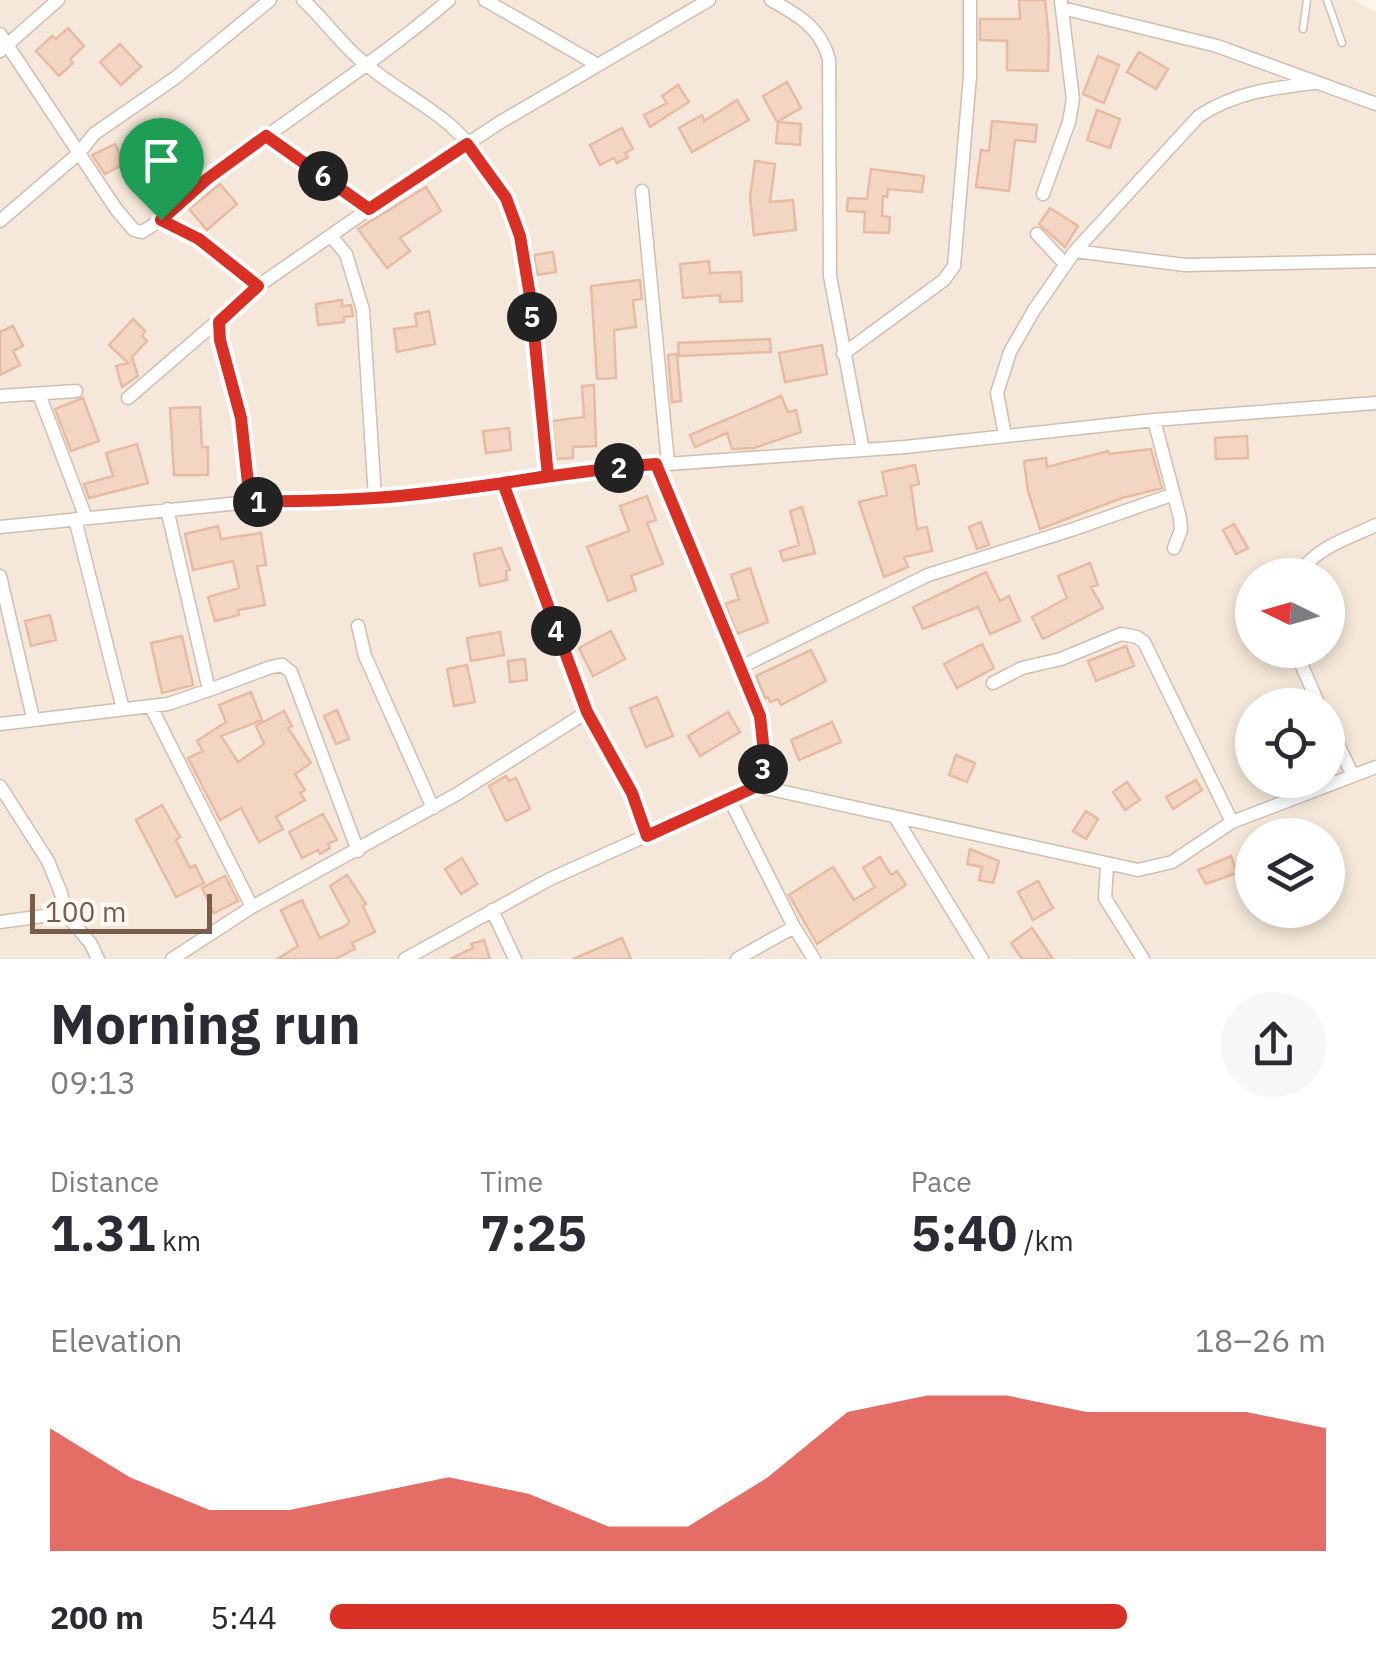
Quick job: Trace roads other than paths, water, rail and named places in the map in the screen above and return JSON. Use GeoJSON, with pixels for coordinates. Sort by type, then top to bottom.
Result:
{"type":"FeatureCollection","features":[{"type":"Feature","properties":{"kind":"street"},"geometry":{"type":"LineString","coordinates":[[58,0],[3,43],[116,208],[134,230],[142,232],[207,179],[342,84],[449,0]]}},
{"type":"Feature","properties":{"kind":"street"},"geometry":{"type":"LineString","coordinates":[[0,221],[79,152],[94,134],[174,78],[270,0]]}},
{"type":"Feature","properties":{"kind":"street"},"geometry":{"type":"LineString","coordinates":[[303,0],[365,64],[450,125],[506,198],[520,236],[531,302],[548,476]]}},
{"type":"Feature","properties":{"kind":"street"},"geometry":{"type":"LineString","coordinates":[[485,0],[596,64]]}},
{"type":"Feature","properties":{"kind":"street"},"geometry":{"type":"LineString","coordinates":[[128,398],[258,286],[369,209],[596,64],[709,0]]}},
{"type":"Feature","properties":{"kind":"street"},"geometry":{"type":"LineString","coordinates":[[771,0],[812,26],[824,40],[829,58],[830,276],[863,450]]}},
{"type":"Feature","properties":{"kind":"street"},"geometry":{"type":"LineString","coordinates":[[843,354],[944,280],[954,266],[969,92],[970,0]]}},
{"type":"Feature","properties":{"kind":"street"},"geometry":{"type":"LineString","coordinates":[[1044,194],[1074,99],[1061,4],[1217,46],[1376,104]]}},
{"type":"Feature","properties":{"kind":"street"},"geometry":{"type":"LineString","coordinates":[[1005,435],[997,393],[1010,352],[1076,251],[1199,116],[1223,101],[1256,90],[1315,83]]}},
{"type":"Feature","properties":{"kind":"street"},"geometry":{"type":"LineString","coordinates":[[266,136],[369,209]]}},
{"type":"Feature","properties":{"kind":"street"},"geometry":{"type":"LineString","coordinates":[[642,190],[662,464],[764,736],[765,761],[757,786]]}},
{"type":"Feature","properties":{"kind":"street"},"geometry":{"type":"LineString","coordinates":[[161,220],[213,249],[258,286]]}},
{"type":"Feature","properties":{"kind":"street"},"geometry":{"type":"LineString","coordinates":[[1037,234],[1065,264]]}},
{"type":"Feature","properties":{"kind":"street"},"geometry":{"type":"LineString","coordinates":[[331,236],[346,254],[364,310],[376,498]]}},
{"type":"Feature","properties":{"kind":"street"},"geometry":{"type":"LineString","coordinates":[[1076,251],[1185,265],[1376,261]]}},
{"type":"Feature","properties":{"kind":"street"},"geometry":{"type":"LineString","coordinates":[[219,322],[220,340],[241,418],[250,502]]}},
{"type":"Feature","properties":{"kind":"street"},"geometry":{"type":"LineString","coordinates":[[0,396],[76,391]]}},
{"type":"Feature","properties":{"kind":"street"},"geometry":{"type":"LineString","coordinates":[[40,394],[81,519],[123,709]]}},
{"type":"Feature","properties":{"kind":"street"},"geometry":{"type":"LineString","coordinates":[[0,527],[250,502],[376,498],[662,464],[863,450],[1154,420],[1376,403]]}},
{"type":"Feature","properties":{"kind":"street"},"geometry":{"type":"LineString","coordinates":[[1154,420],[1181,530],[1174,548]]}},
{"type":"Feature","properties":{"kind":"street"},"geometry":{"type":"LineString","coordinates":[[503,483],[587,712],[632,793],[647,836]]}},
{"type":"Feature","properties":{"kind":"street"},"geometry":{"type":"LineString","coordinates":[[741,668],[928,574],[1174,494]]}},
{"type":"Feature","properties":{"kind":"street"},"geometry":{"type":"LineString","coordinates":[[167,509],[209,690]]}},
{"type":"Feature","properties":{"kind":"street"},"geometry":{"type":"LineString","coordinates":[[1314,558],[1376,525]]}},
{"type":"Feature","properties":{"kind":"street"},"geometry":{"type":"LineString","coordinates":[[0,576],[33,718]]}},
{"type":"Feature","properties":{"kind":"street"},"geometry":{"type":"LineString","coordinates":[[358,626],[364,656],[433,808]]}},
{"type":"Feature","properties":{"kind":"street"},"geometry":{"type":"LineString","coordinates":[[992,682],[1122,634],[1137,637],[1144,642],[1174,700],[1232,822]]}},
{"type":"Feature","properties":{"kind":"street"},"geometry":{"type":"LineString","coordinates":[[0,724],[151,707],[282,665],[291,672],[358,851]]}},
{"type":"Feature","properties":{"kind":"street"},"geometry":{"type":"LineString","coordinates":[[151,707],[252,908]]}},
{"type":"Feature","properties":{"kind":"street"},"geometry":{"type":"LineString","coordinates":[[172,959],[252,908],[433,808],[587,712]]}},
{"type":"Feature","properties":{"kind":"street"},"geometry":{"type":"LineString","coordinates":[[1345,759],[1353,776]]}},
{"type":"Feature","properties":{"kind":"street"},"geometry":{"type":"LineString","coordinates":[[405,959],[492,910],[757,786],[1138,870],[1172,862],[1232,822],[1376,767]]}},
{"type":"Feature","properties":{"kind":"street"},"geometry":{"type":"LineString","coordinates":[[0,786],[48,861],[66,913],[98,959]]}},
{"type":"Feature","properties":{"kind":"street"},"geometry":{"type":"LineString","coordinates":[[730,800],[814,959]]}},
{"type":"Feature","properties":{"kind":"street"},"geometry":{"type":"LineString","coordinates":[[895,817],[982,959]]}},
{"type":"Feature","properties":{"kind":"street"},"geometry":{"type":"LineString","coordinates":[[1107,865],[1105,898],[1142,959]]}},
{"type":"Feature","properties":{"kind":"street"},"geometry":{"type":"LineString","coordinates":[[492,910],[515,959]]}},
{"type":"Feature","properties":{"kind":"street"},"geometry":{"type":"LineString","coordinates":[[0,922],[66,913]]}},
{"type":"Feature","properties":{"kind":"street"},"geometry":{"type":"LineString","coordinates":[[737,959],[794,927]]}},
{"type":"Feature","properties":{"kind":"lane"},"geometry":{"type":"LineString","coordinates":[[1303,29],[1306,0]]}},
{"type":"Feature","properties":{"kind":"lane"},"geometry":{"type":"LineString","coordinates":[[1327,0],[1342,43]]}}]}
